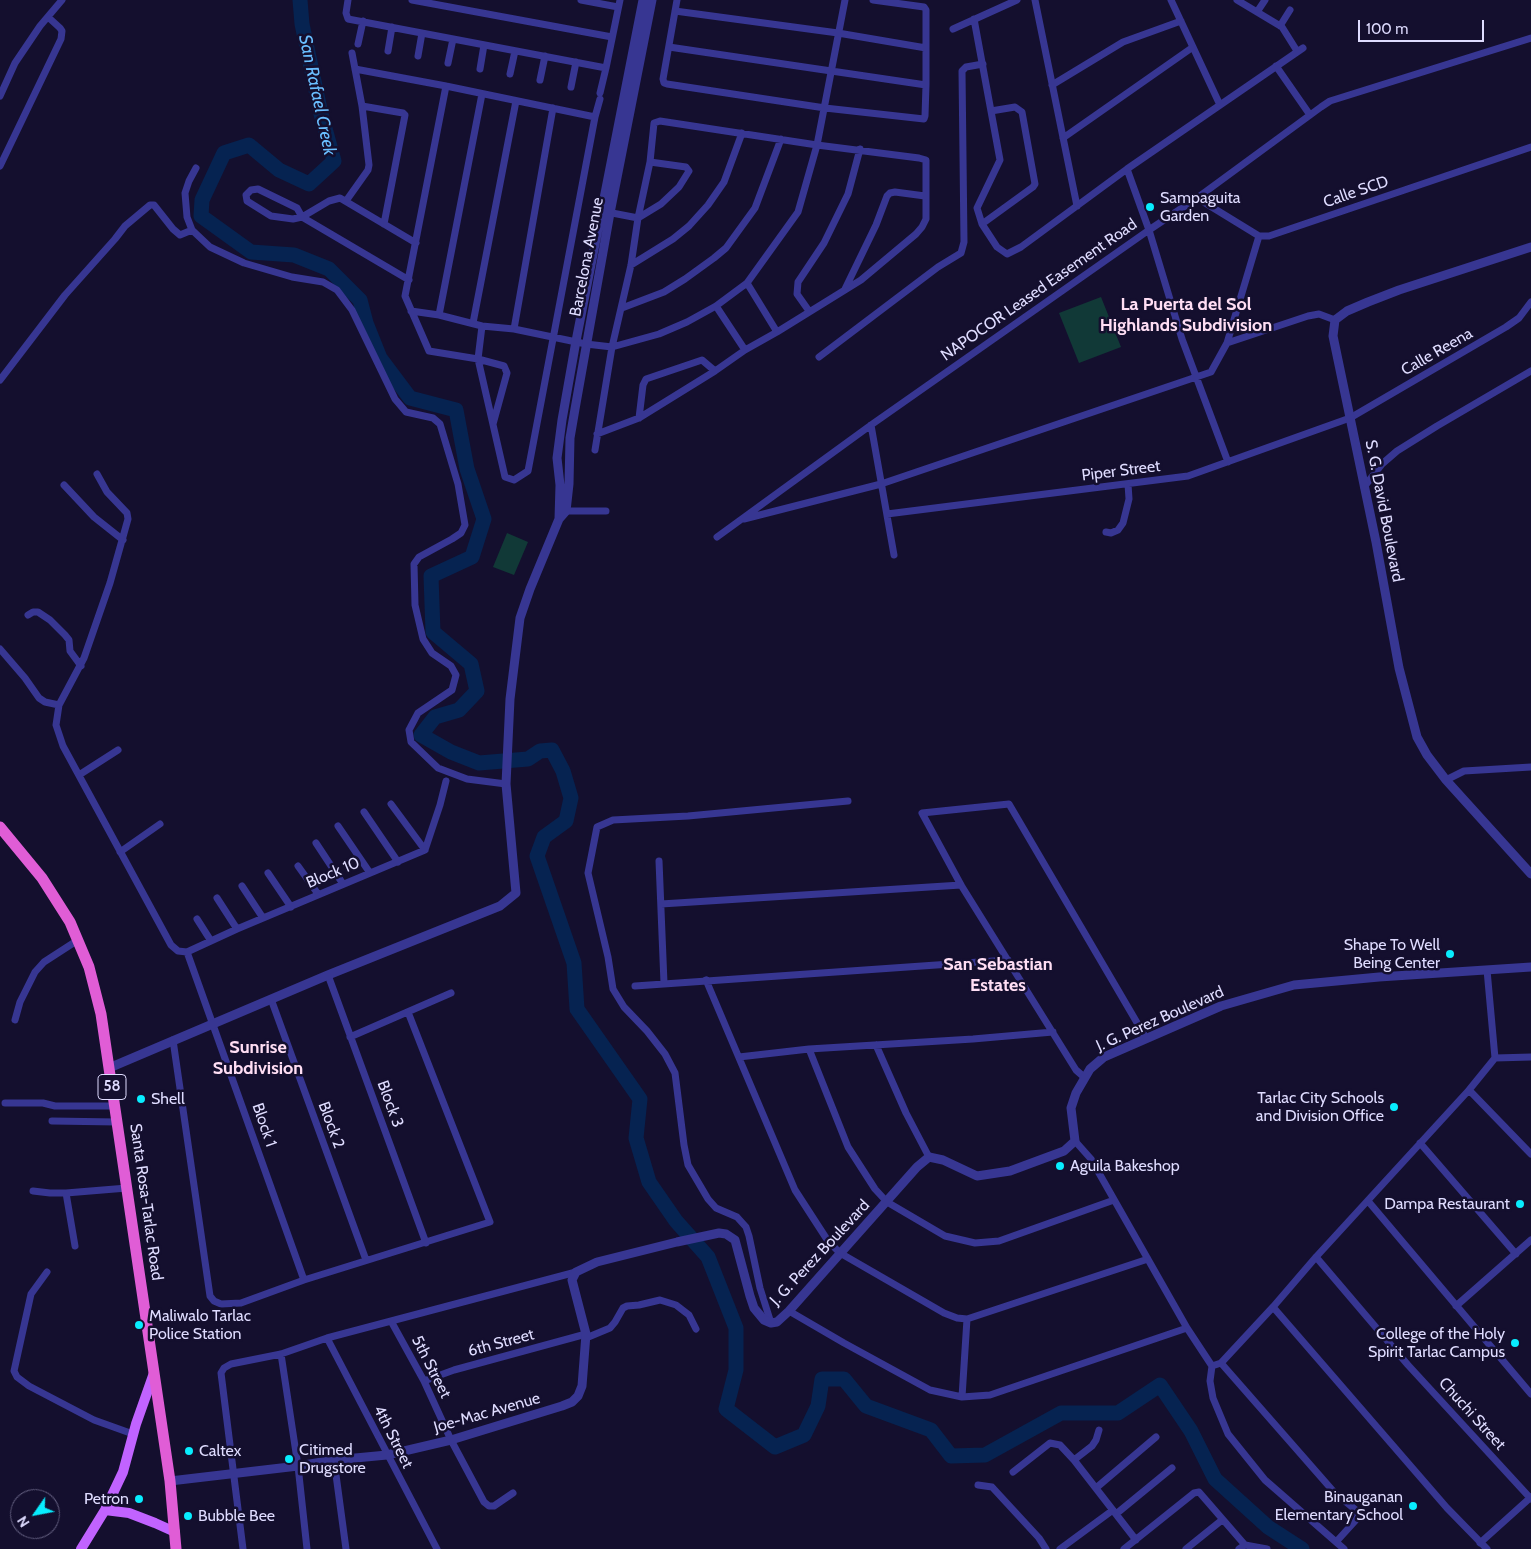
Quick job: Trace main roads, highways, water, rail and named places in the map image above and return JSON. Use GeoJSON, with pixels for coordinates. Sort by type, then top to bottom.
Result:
{"type":"FeatureCollection","features":[{"type":"Feature","properties":{"kind":"highway","name":"Santa Rosa-Tarlac Road"},"geometry":{"type":"LineString","coordinates":[[0,827],[42,878],[70,922],[89,967],[101,1014],[170,1481],[176,1549]]}},
{"type":"Feature","properties":{"kind":"main road"},"geometry":{"type":"LineString","coordinates":[[81,1549],[92,1534],[123,1472],[133,1434],[154,1373]]}},
{"type":"Feature","properties":{"kind":"main road"},"geometry":{"type":"LineString","coordinates":[[105,1510],[129,1513],[175,1532]]}},
{"type":"Feature","properties":{"kind":"waterway","name":"San Rafael Creek"},"geometry":{"type":"LineString","coordinates":[[300,0],[302,24],[321,114],[334,161],[309,184],[279,170],[249,145],[224,153],[202,200],[201,216],[251,252],[294,255],[329,269],[360,300],[366,323],[380,358],[410,398],[456,410],[467,469],[484,519],[472,557],[431,576],[433,632],[471,664],[477,691],[459,710],[435,717],[421,735],[451,752],[479,763],[528,759],[540,751],[552,750],[563,771],[571,798],[566,821],[544,837],[537,856],[574,963],[577,1009],[640,1099],[636,1138],[649,1182],[676,1221],[708,1257],[736,1328],[736,1370],[726,1409],[775,1447],[804,1435],[818,1406],[822,1379],[844,1379],[866,1406],[931,1430],[951,1456],[985,1455],[1061,1413],[1118,1413],[1160,1385],[1191,1431],[1215,1479],[1268,1527],[1302,1549]]}},
{"type":"Feature","properties":{"kind":"place","name":"Sampaguita Garden"},"geometry":{"type":"Point","coordinates":[1150,207]}},
{"type":"Feature","properties":{"kind":"place","name":"Shape To Well Being Center"},"geometry":{"type":"Point","coordinates":[1450,954]}},
{"type":"Feature","properties":{"kind":"place","name":"Shell"},"geometry":{"type":"Point","coordinates":[141,1099]}},
{"type":"Feature","properties":{"kind":"place","name":"Tarlac City Schools and Division Office"},"geometry":{"type":"Point","coordinates":[1394,1107]}},
{"type":"Feature","properties":{"kind":"place","name":"Aguila Bakeshop"},"geometry":{"type":"Point","coordinates":[1060,1166]}},
{"type":"Feature","properties":{"kind":"place","name":"Dampa Restaurant"},"geometry":{"type":"Point","coordinates":[1520,1204]}},
{"type":"Feature","properties":{"kind":"place","name":"Maliwalo Tarlac Police Station"},"geometry":{"type":"Point","coordinates":[139,1325]}},
{"type":"Feature","properties":{"kind":"place","name":"College of the Holy Spirit Tarlac Campus"},"geometry":{"type":"Point","coordinates":[1515,1343]}},
{"type":"Feature","properties":{"kind":"place","name":"Caltex"},"geometry":{"type":"Point","coordinates":[189,1451]}},
{"type":"Feature","properties":{"kind":"place","name":"Citimed Drugstore"},"geometry":{"type":"Point","coordinates":[289,1459]}},
{"type":"Feature","properties":{"kind":"place","name":"Petron"},"geometry":{"type":"Point","coordinates":[139,1499]}},
{"type":"Feature","properties":{"kind":"place","name":"Binauganan Elementary School"},"geometry":{"type":"Point","coordinates":[1413,1506]}},
{"type":"Feature","properties":{"kind":"place","name":"Bubble Bee"},"geometry":{"type":"Point","coordinates":[188,1516]}},
{"type":"Feature","properties":{"kind":"district","name":"La Puerta del Sol Highlands Subdivision"},"geometry":{"type":"Point","coordinates":[1186,315]}},
{"type":"Feature","properties":{"kind":"district","name":"San Sebastian Estates"},"geometry":{"type":"Point","coordinates":[998,975]}},
{"type":"Feature","properties":{"kind":"district","name":"Sunrise Subdivision"},"geometry":{"type":"Point","coordinates":[258,1058]}}]}
